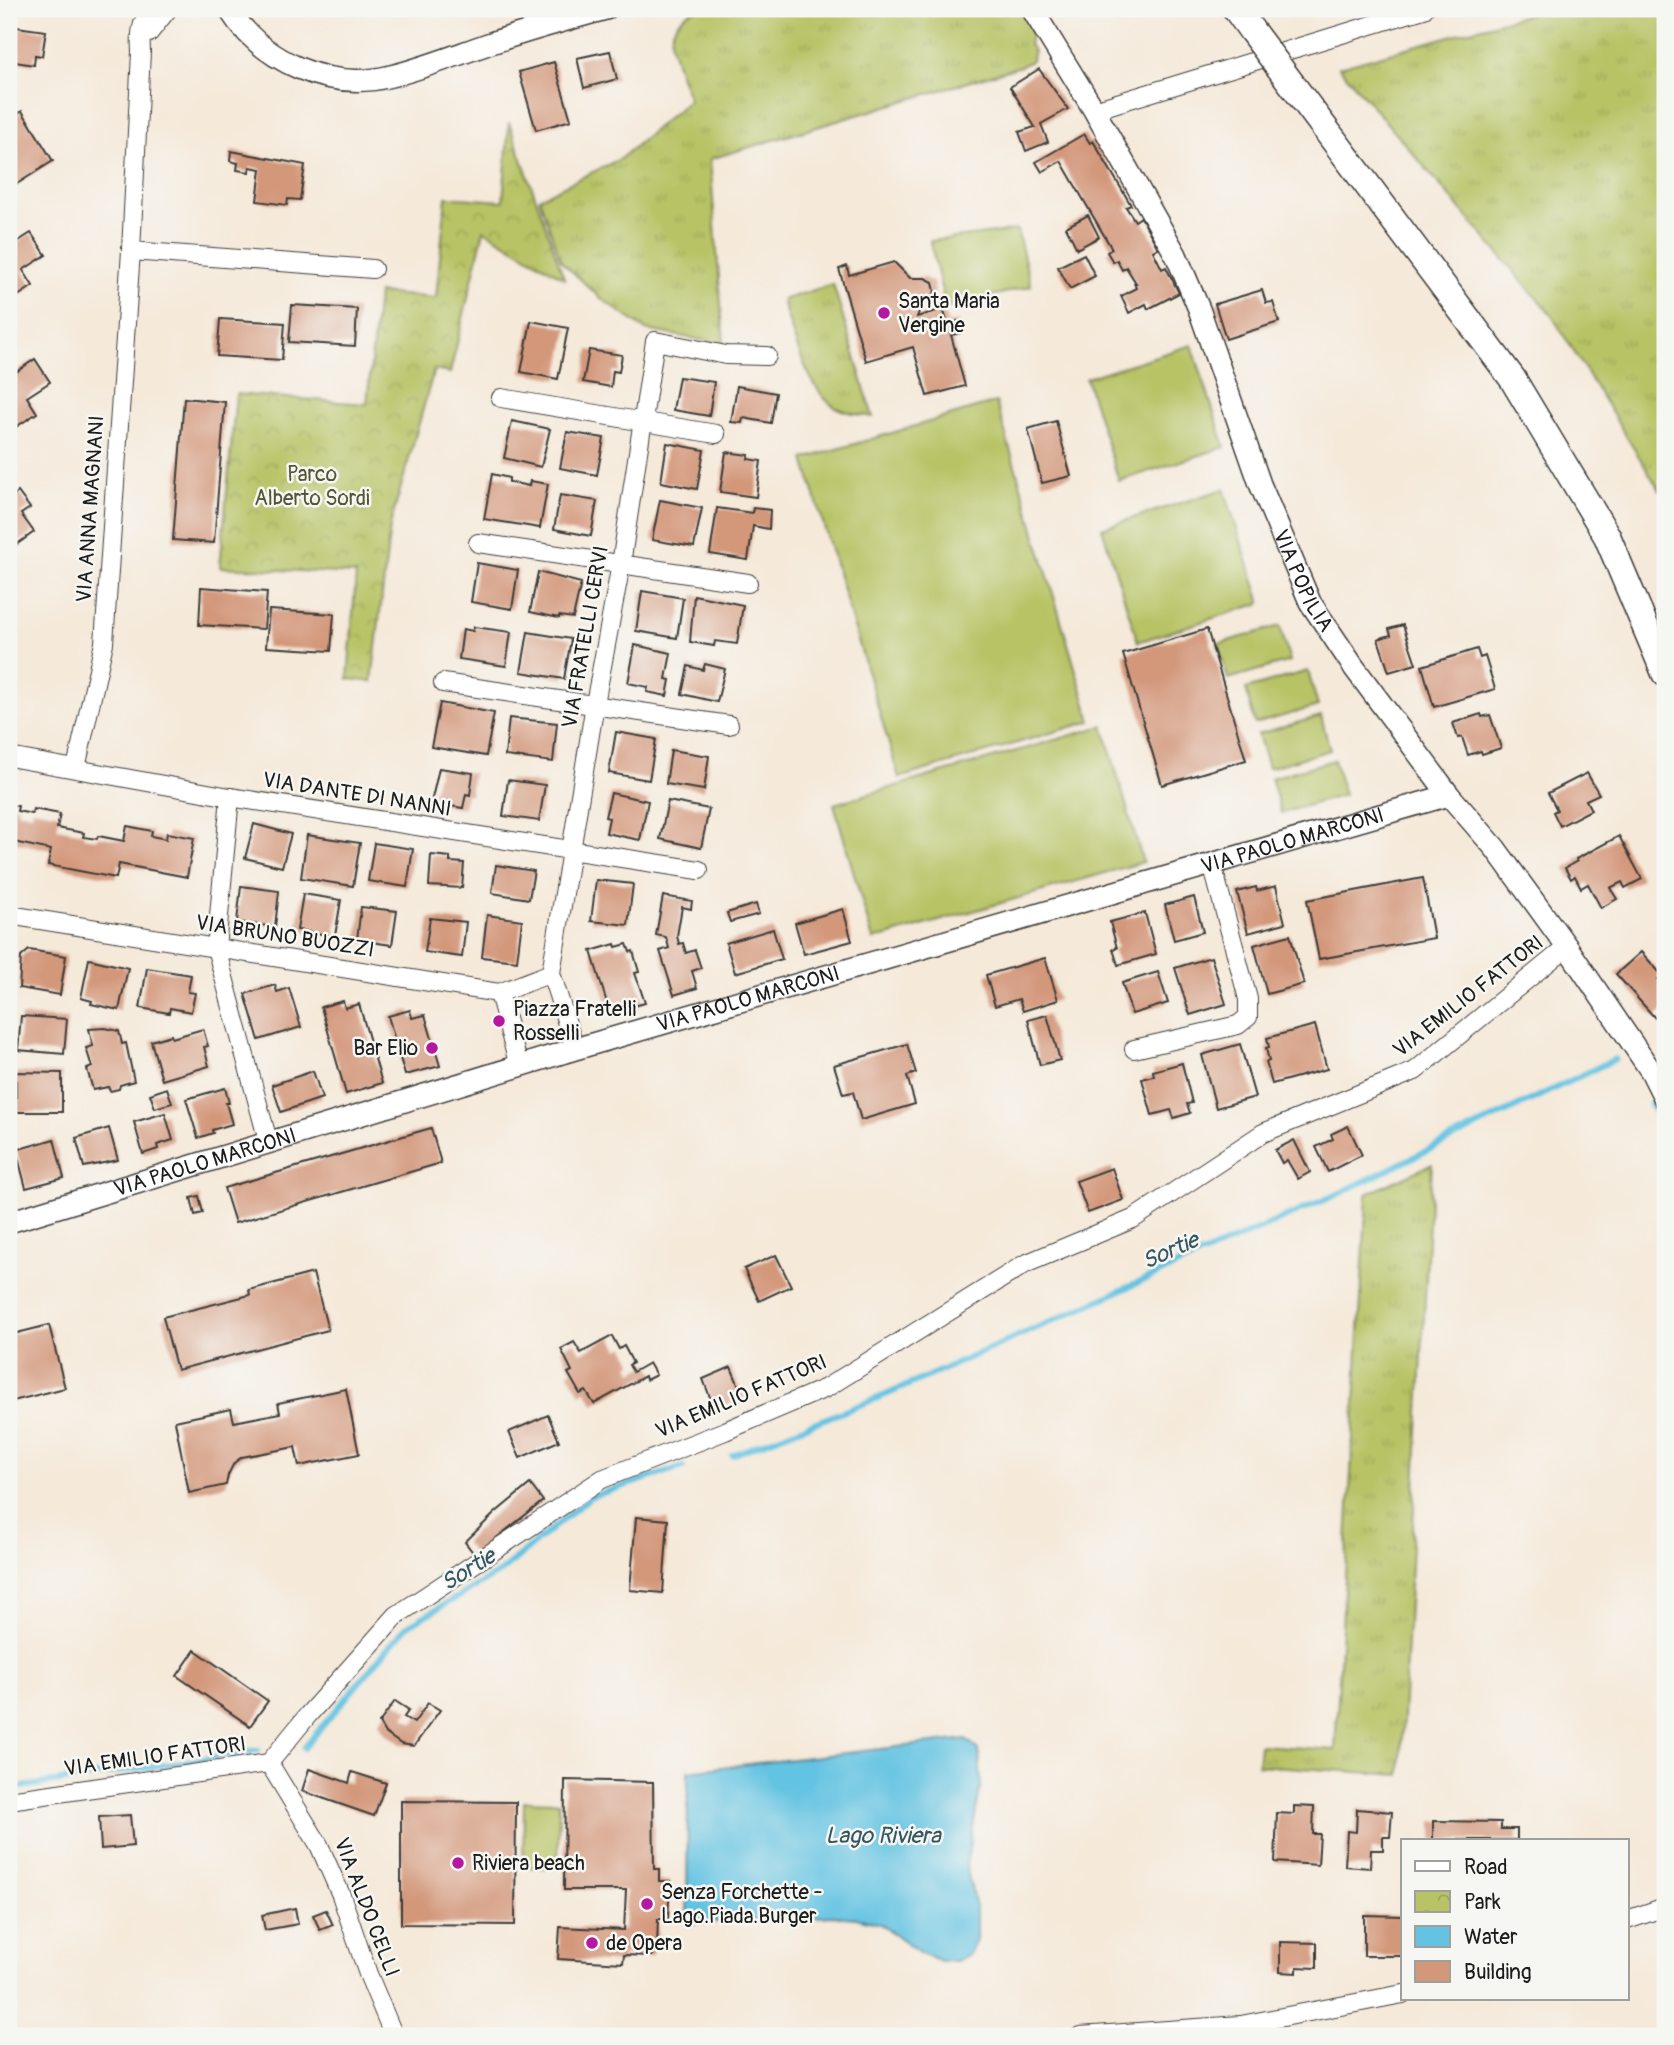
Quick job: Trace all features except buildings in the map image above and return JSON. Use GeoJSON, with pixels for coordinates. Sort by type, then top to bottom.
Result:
{"type":"FeatureCollection","features":[{"type":"Feature","properties":{"kind":"main road"},"geometry":{"type":"LineString","coordinates":[[1236,9],[1512,378],[1607,536],[1665,673]]}},
{"type":"Feature","properties":{"kind":"street","name":"VIA ANNA MAGNANI"},"geometry":{"type":"LineString","coordinates":[[76,768],[104,643],[131,251],[140,33],[147,14],[152,9]]}},
{"type":"Feature","properties":{"kind":"street","name":"VIA ANNA MAGNANI"},"geometry":{"type":"LineString","coordinates":[[141,52],[151,29],[168,9]]}},
{"type":"Feature","properties":{"kind":"street"},"geometry":{"type":"LineString","coordinates":[[229,9],[236,20],[266,50],[305,72],[348,80],[389,77],[547,17],[605,9]]}},
{"type":"Feature","properties":{"kind":"street","name":"VIA POPILIA"},"geometry":{"type":"LineString","coordinates":[[1032,9],[1094,110],[1176,255],[1199,309],[1260,484],[1310,602],[1353,666],[1450,795],[1495,848],[1567,947],[1651,1071],[1665,1099]]}},
{"type":"Feature","properties":{"kind":"street"},"geometry":{"type":"LineString","coordinates":[[1094,110],[1273,60],[1424,9]]}},
{"type":"Feature","properties":{"kind":"street"},"geometry":{"type":"LineString","coordinates":[[131,251],[373,269]]}},
{"type":"Feature","properties":{"kind":"street","name":"VIA FRATELLI CERVI"},"geometry":{"type":"LineString","coordinates":[[575,1049],[551,973],[621,564],[655,341],[726,355],[767,356]]}},
{"type":"Feature","properties":{"kind":"street"},"geometry":{"type":"LineString","coordinates":[[500,398],[716,434]]}},
{"type":"Feature","properties":{"kind":"street"},"geometry":{"type":"LineString","coordinates":[[478,543],[748,583]]}},
{"type":"Feature","properties":{"kind":"street"},"geometry":{"type":"LineString","coordinates":[[443,683],[729,725]]}},
{"type":"Feature","properties":{"kind":"street","name":"VIA DANTE DI NANNI"},"geometry":{"type":"LineString","coordinates":[[9,757],[230,797],[699,870]]}},
{"type":"Feature","properties":{"kind":"street","name":"VIA PAOLO MARCONI"},"geometry":{"type":"LineString","coordinates":[[9,1222],[575,1049],[1450,795]]}},
{"type":"Feature","properties":{"kind":"street"},"geometry":{"type":"LineString","coordinates":[[230,797],[216,948],[268,1141]]}},
{"type":"Feature","properties":{"kind":"street"},"geometry":{"type":"LineString","coordinates":[[1134,1049],[1238,1025],[1248,1017],[1248,999],[1212,864]]}},
{"type":"Feature","properties":{"kind":"street","name":"VIA BRUNO BUOZZI"},"geometry":{"type":"LineString","coordinates":[[9,915],[499,993]]}},
{"type":"Feature","properties":{"kind":"street","name":"VIA EMILIO FATTORI"},"geometry":{"type":"LineString","coordinates":[[9,1800],[268,1763],[397,1615],[602,1479],[725,1432],[826,1388],[1025,1264],[1133,1219],[1263,1133],[1415,1071],[1567,947]]}},
{"type":"Feature","properties":{"kind":"street"},"geometry":{"type":"LineString","coordinates":[[519,1066],[499,993],[551,973]]}},
{"type":"Feature","properties":{"kind":"street","name":"VIA ALDO CELLI"},"geometry":{"type":"LineString","coordinates":[[268,1763],[319,1845],[341,1895],[368,1974],[394,2036]]}},
{"type":"Feature","properties":{"kind":"street"},"geometry":{"type":"LineString","coordinates":[[1628,1920],[1665,1907]]}},
{"type":"Feature","properties":{"kind":"street"},"geometry":{"type":"LineString","coordinates":[[1080,2036],[1241,2025],[1401,1994]]}},
{"type":"Feature","properties":{"kind":"green space"},"geometry":{"type":"Polygon","coordinates":[[[698,9],[1019,9],[1032,29],[1029,45],[1034,51],[1031,61],[1021,66],[710,159],[724,344],[646,330],[599,297],[561,261],[539,198],[620,159],[689,100],[671,41],[679,20],[698,9]]]}},
{"type":"Feature","properties":{"kind":"green space"},"geometry":{"type":"Polygon","coordinates":[[[1547,9],[1665,9],[1665,499],[1552,316],[1339,67],[1547,9]]]}},
{"type":"Feature","properties":{"kind":"green space","name":"Parco Alberto Sordi"},"geometry":{"type":"Polygon","coordinates":[[[509,122],[564,278],[484,230],[450,373],[434,370],[390,526],[372,682],[348,679],[356,574],[220,567],[236,394],[367,404],[378,293],[436,298],[446,197],[503,201],[509,122]]]}},
{"type":"Feature","properties":{"kind":"green space"},"geometry":{"type":"Polygon","coordinates":[[[1017,230],[1031,286],[946,308],[930,241],[1017,230]]]}},
{"type":"Feature","properties":{"kind":"green space"},"geometry":{"type":"Polygon","coordinates":[[[833,284],[873,417],[844,411],[825,399],[809,374],[790,327],[782,300],[833,284]]]}},
{"type":"Feature","properties":{"kind":"green space"},"geometry":{"type":"Polygon","coordinates":[[[1192,345],[1225,447],[1119,481],[1086,378],[1192,345]]]}},
{"type":"Feature","properties":{"kind":"green space"},"geometry":{"type":"Polygon","coordinates":[[[996,402],[1091,721],[899,778],[804,459],[996,402]]]}},
{"type":"Feature","properties":{"kind":"green space"},"geometry":{"type":"Polygon","coordinates":[[[1224,489],[1261,603],[1138,642],[1102,528],[1224,489]]]}},
{"type":"Feature","properties":{"kind":"green space"},"geometry":{"type":"Polygon","coordinates":[[[1280,626],[1290,661],[1228,679],[1218,644],[1280,626]]]}},
{"type":"Feature","properties":{"kind":"green space"},"geometry":{"type":"Polygon","coordinates":[[[1308,671],[1318,706],[1255,724],[1246,689],[1308,671]]]}},
{"type":"Feature","properties":{"kind":"green space"},"geometry":{"type":"Polygon","coordinates":[[[1321,716],[1330,750],[1268,768],[1258,734],[1321,716]]]}},
{"type":"Feature","properties":{"kind":"green space"},"geometry":{"type":"Polygon","coordinates":[[[1103,726],[1143,862],[873,940],[834,804],[1103,726]]]}},
{"type":"Feature","properties":{"kind":"green space"},"geometry":{"type":"Polygon","coordinates":[[[1334,760],[1344,795],[1281,813],[1271,778],[1334,760]]]}},
{"type":"Feature","properties":{"kind":"green space"},"geometry":{"type":"Polygon","coordinates":[[[1432,1164],[1400,1775],[1258,1765],[1260,1745],[1335,1750],[1367,1194],[1432,1164]]]}},
{"type":"Feature","properties":{"kind":"green space"},"geometry":{"type":"Polygon","coordinates":[[[524,1801],[559,1802],[558,1868],[523,1867],[524,1801]]]}},
{"type":"Feature","properties":{"kind":"water","name":"Lago Riviera"},"geometry":{"type":"Polygon","coordinates":[[[966,1739],[979,1750],[981,1785],[966,1866],[976,1907],[976,1940],[969,1954],[956,1961],[941,1961],[921,1953],[880,1924],[856,1918],[834,1916],[687,1923],[688,1771],[966,1739]]]}},
{"type":"Feature","properties":{"kind":"waterway","name":"Sortie"},"geometry":{"type":"LineString","coordinates":[[732,1455],[888,1394],[1340,1193],[1615,1059]]}},
{"type":"Feature","properties":{"kind":"waterway","name":"Sortie"},"geometry":{"type":"LineString","coordinates":[[1651,1104],[1665,1132]]}},
{"type":"Feature","properties":{"kind":"waterway","name":"Sortie"},"geometry":{"type":"LineString","coordinates":[[304,1748],[406,1627],[500,1572],[590,1497],[683,1467]]}},
{"type":"Feature","properties":{"kind":"waterway","name":"Sortie"},"geometry":{"type":"LineString","coordinates":[[9,1789],[258,1750]]}},
{"type":"Feature","properties":{"kind":"place","name":"Santa Maria Vergine"},"geometry":{"type":"Point","coordinates":[884,313]}},
{"type":"Feature","properties":{"kind":"place","name":"Piazza Fratelli Rosselli"},"geometry":{"type":"Point","coordinates":[499,1021]}},
{"type":"Feature","properties":{"kind":"place","name":"Bar Elio"},"geometry":{"type":"Point","coordinates":[432,1048]}},
{"type":"Feature","properties":{"kind":"place","name":"Riviera beach"},"geometry":{"type":"Point","coordinates":[458,1863]}},
{"type":"Feature","properties":{"kind":"place","name":"Senza Forchette - Lago.Piada.Burger"},"geometry":{"type":"Point","coordinates":[647,1904]}},
{"type":"Feature","properties":{"kind":"place","name":"de Opera"},"geometry":{"type":"Point","coordinates":[592,1943]}}]}
